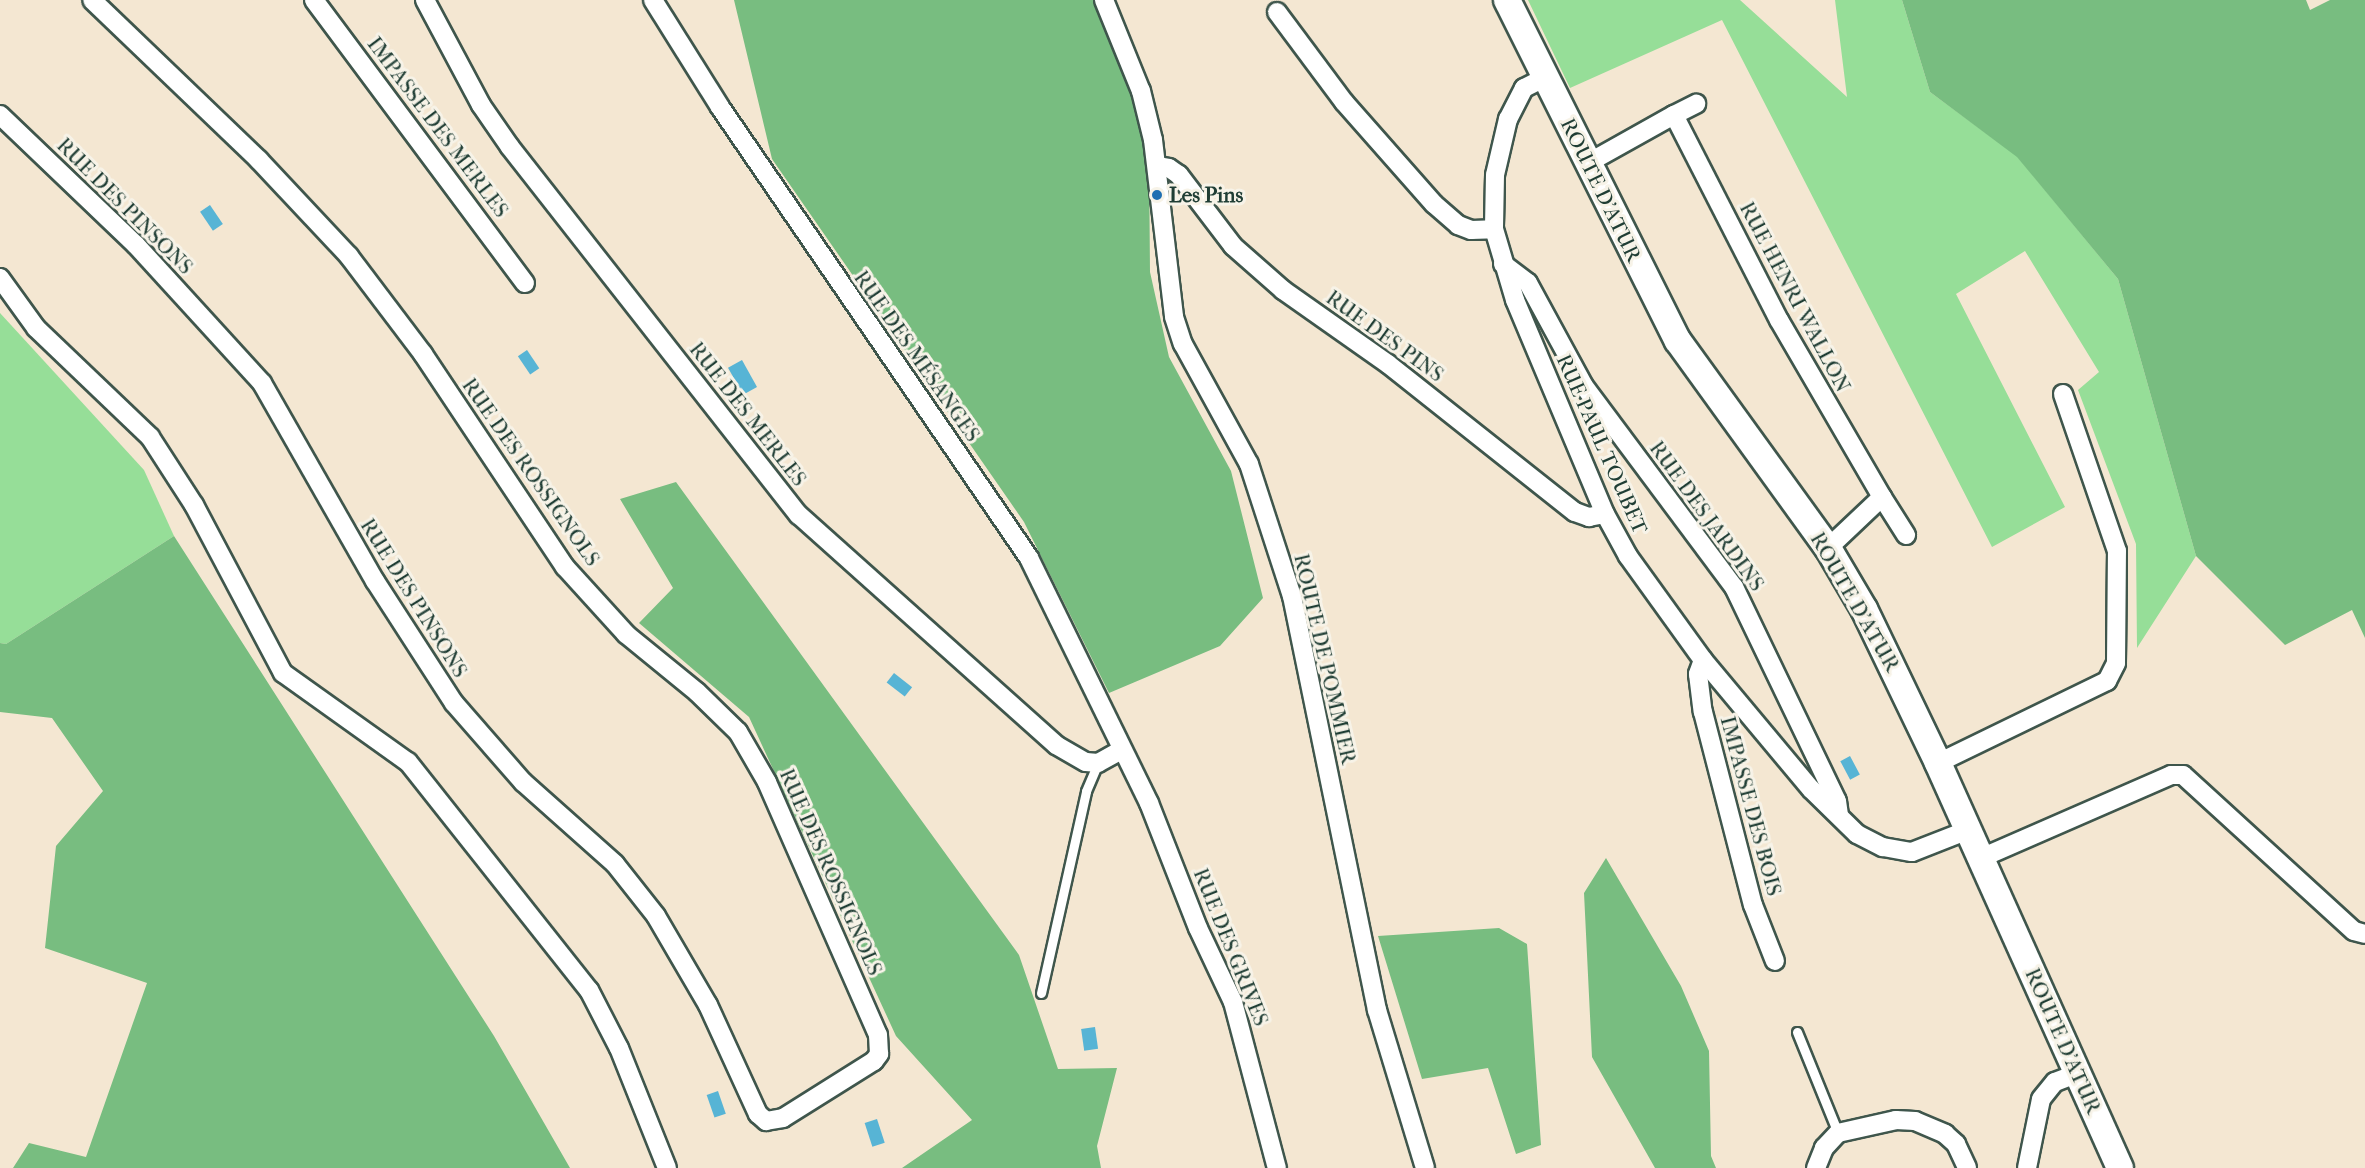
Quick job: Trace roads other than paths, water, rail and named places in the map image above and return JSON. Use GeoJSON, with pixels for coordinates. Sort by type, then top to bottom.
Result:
{"type":"FeatureCollection","features":[{"type":"Feature","properties":{"kind":"main road","name":"ROUTE D'ATUR"},"geometry":{"type":"LineString","coordinates":[[1507,0],[1683,349],[1828,548],[1864,609],[1938,763],[2120,1168]]}},
{"type":"Feature","properties":{"kind":"street","name":"RUE DES ROSSIGNOLS"},"geometry":{"type":"LineString","coordinates":[[92,0],[260,160],[349,256],[423,354],[565,567],[626,634],[719,711],[757,761],[879,1046],[874,1062],[864,1071],[783,1118],[766,1121]]}},
{"type":"Feature","properties":{"kind":"street","name":"IMPASSE DES MERLES"},"geometry":{"type":"LineString","coordinates":[[314,0],[525,283]]}},
{"type":"Feature","properties":{"kind":"street","name":"RUE DES MERLES"},"geometry":{"type":"LineString","coordinates":[[425,0],[481,105],[510,147],[799,515],[1056,745],[1086,762],[1098,764]]}},
{"type":"Feature","properties":{"kind":"street","name":"RUE DES MÉSANGES"},"geometry":{"type":"LineString","coordinates":[[653,0],[720,107],[1029,558],[1120,751]]}},
{"type":"Feature","properties":{"kind":"street","name":"ROUTE DE POMMIER"},"geometry":{"type":"LineString","coordinates":[[1104,0],[1141,91],[1157,166],[1172,311],[1183,344],[1249,464],[1292,596],[1377,1010],[1425,1168]]}},
{"type":"Feature","properties":{"kind":"street"},"geometry":{"type":"LineString","coordinates":[[1277,12],[1344,102],[1434,204],[1458,225],[1472,230],[1494,229]]}},
{"type":"Feature","properties":{"kind":"street","name":"RUE PAUL TOUBET"},"geometry":{"type":"LineString","coordinates":[[1545,77],[1524,88],[1508,119],[1495,175],[1494,229],[1503,264],[1605,514],[1628,556],[1703,660],[1839,817],[1869,842],[1899,851],[1926,849],[1968,830]]}},
{"type":"Feature","properties":{"kind":"street"},"geometry":{"type":"LineString","coordinates":[[1588,163],[1695,105]]}},
{"type":"Feature","properties":{"kind":"street","name":"RUE DES PINSONS"},"geometry":{"type":"LineString","coordinates":[[0,115],[136,245],[262,383],[375,581],[454,703],[523,782],[615,864],[656,916],[708,1005],[750,1102],[766,1121]]}},
{"type":"Feature","properties":{"kind":"street","name":"RUE HENRI WALLON"},"geometry":{"type":"LineString","coordinates":[[1674,115],[1779,320],[1906,535]]}},
{"type":"Feature","properties":{"kind":"street","name":"RUE DES PINS"},"geometry":{"type":"LineString","coordinates":[[1157,166],[1170,168],[1179,175],[1233,246],[1283,290],[1388,364],[1575,512],[1589,517],[1605,514]]}},
{"type":"Feature","properties":{"kind":"street","name":"RUE DES JARDINS"},"geometry":{"type":"LineString","coordinates":[[1503,264],[1528,283],[1584,386],[1734,587],[1836,801],[1839,817]]}},
{"type":"Feature","properties":{"kind":"street"},"geometry":{"type":"LineString","coordinates":[[0,278],[36,328],[128,412],[157,446],[194,505],[283,673],[408,762],[589,990],[619,1048],[667,1168]]}},
{"type":"Feature","properties":{"kind":"street"},"geometry":{"type":"LineString","coordinates":[[1938,763],[2107,681],[2116,663],[2117,551],[2063,394]]}},
{"type":"Feature","properties":{"kind":"street"},"geometry":{"type":"LineString","coordinates":[[1828,548],[1882,496]]}},
{"type":"Feature","properties":{"kind":"street","name":"IMPASSE DES BOIS"},"geometry":{"type":"LineString","coordinates":[[1703,660],[1698,674],[1703,712],[1754,905],[1775,961]]}},
{"type":"Feature","properties":{"kind":"street"},"geometry":{"type":"LineString","coordinates":[[1098,764],[1120,751]]}},
{"type":"Feature","properties":{"kind":"street","name":"RUE DES GRIVES"},"geometry":{"type":"LineString","coordinates":[[1120,751],[1149,803],[1198,928],[1233,1002],[1277,1168]]}},
{"type":"Feature","properties":{"kind":"street"},"geometry":{"type":"LineString","coordinates":[[1981,858],[2171,775],[2182,775],[2354,931],[2365,934]]}},
{"type":"Feature","properties":{"kind":"street"},"geometry":{"type":"LineString","coordinates":[[2027,1168],[2041,1099],[2055,1082],[2078,1073]]}},
{"type":"Feature","properties":{"kind":"street"},"geometry":{"type":"LineString","coordinates":[[1816,1168],[1824,1148],[1839,1133],[1896,1120],[1915,1121],[1930,1126],[1956,1144],[1967,1168]]}},
{"type":"Feature","properties":{"kind":"lane"},"geometry":{"type":"LineString","coordinates":[[1041,993],[1086,791],[1098,764]]}},
{"type":"Feature","properties":{"kind":"lane"},"geometry":{"type":"LineString","coordinates":[[1797,1032],[1839,1133]]}},
{"type":"Feature","properties":{"kind":"water"},"geometry":{"type":"Polygon","coordinates":[[[210,205],[223,224],[213,231],[200,212],[210,205]]]}},
{"type":"Feature","properties":{"kind":"water"},"geometry":{"type":"Polygon","coordinates":[[[527,350],[539,368],[530,374],[518,356],[527,350]]]}},
{"type":"Feature","properties":{"kind":"water"},"geometry":{"type":"Polygon","coordinates":[[[742,360],[757,387],[743,395],[728,368],[742,360]]]}},
{"type":"Feature","properties":{"kind":"water"},"geometry":{"type":"Polygon","coordinates":[[[894,673],[912,687],[905,697],[887,682],[894,673]]]}},
{"type":"Feature","properties":{"kind":"water"},"geometry":{"type":"Polygon","coordinates":[[[1850,756],[1860,775],[1850,780],[1840,761],[1850,756]]]}},
{"type":"Feature","properties":{"kind":"water"},"geometry":{"type":"Polygon","coordinates":[[[1095,1027],[1098,1049],[1084,1051],[1081,1029],[1095,1027]]]}},
{"type":"Feature","properties":{"kind":"water"},"geometry":{"type":"Polygon","coordinates":[[[718,1091],[726,1114],[714,1118],[707,1095],[718,1091]]]}},
{"type":"Feature","properties":{"kind":"water"},"geometry":{"type":"Polygon","coordinates":[[[877,1119],[885,1143],[872,1147],[865,1123],[877,1119]]]}},
{"type":"Feature","properties":{"kind":"place","name":"Les Pins"},"geometry":{"type":"Point","coordinates":[1157,195]}}]}
